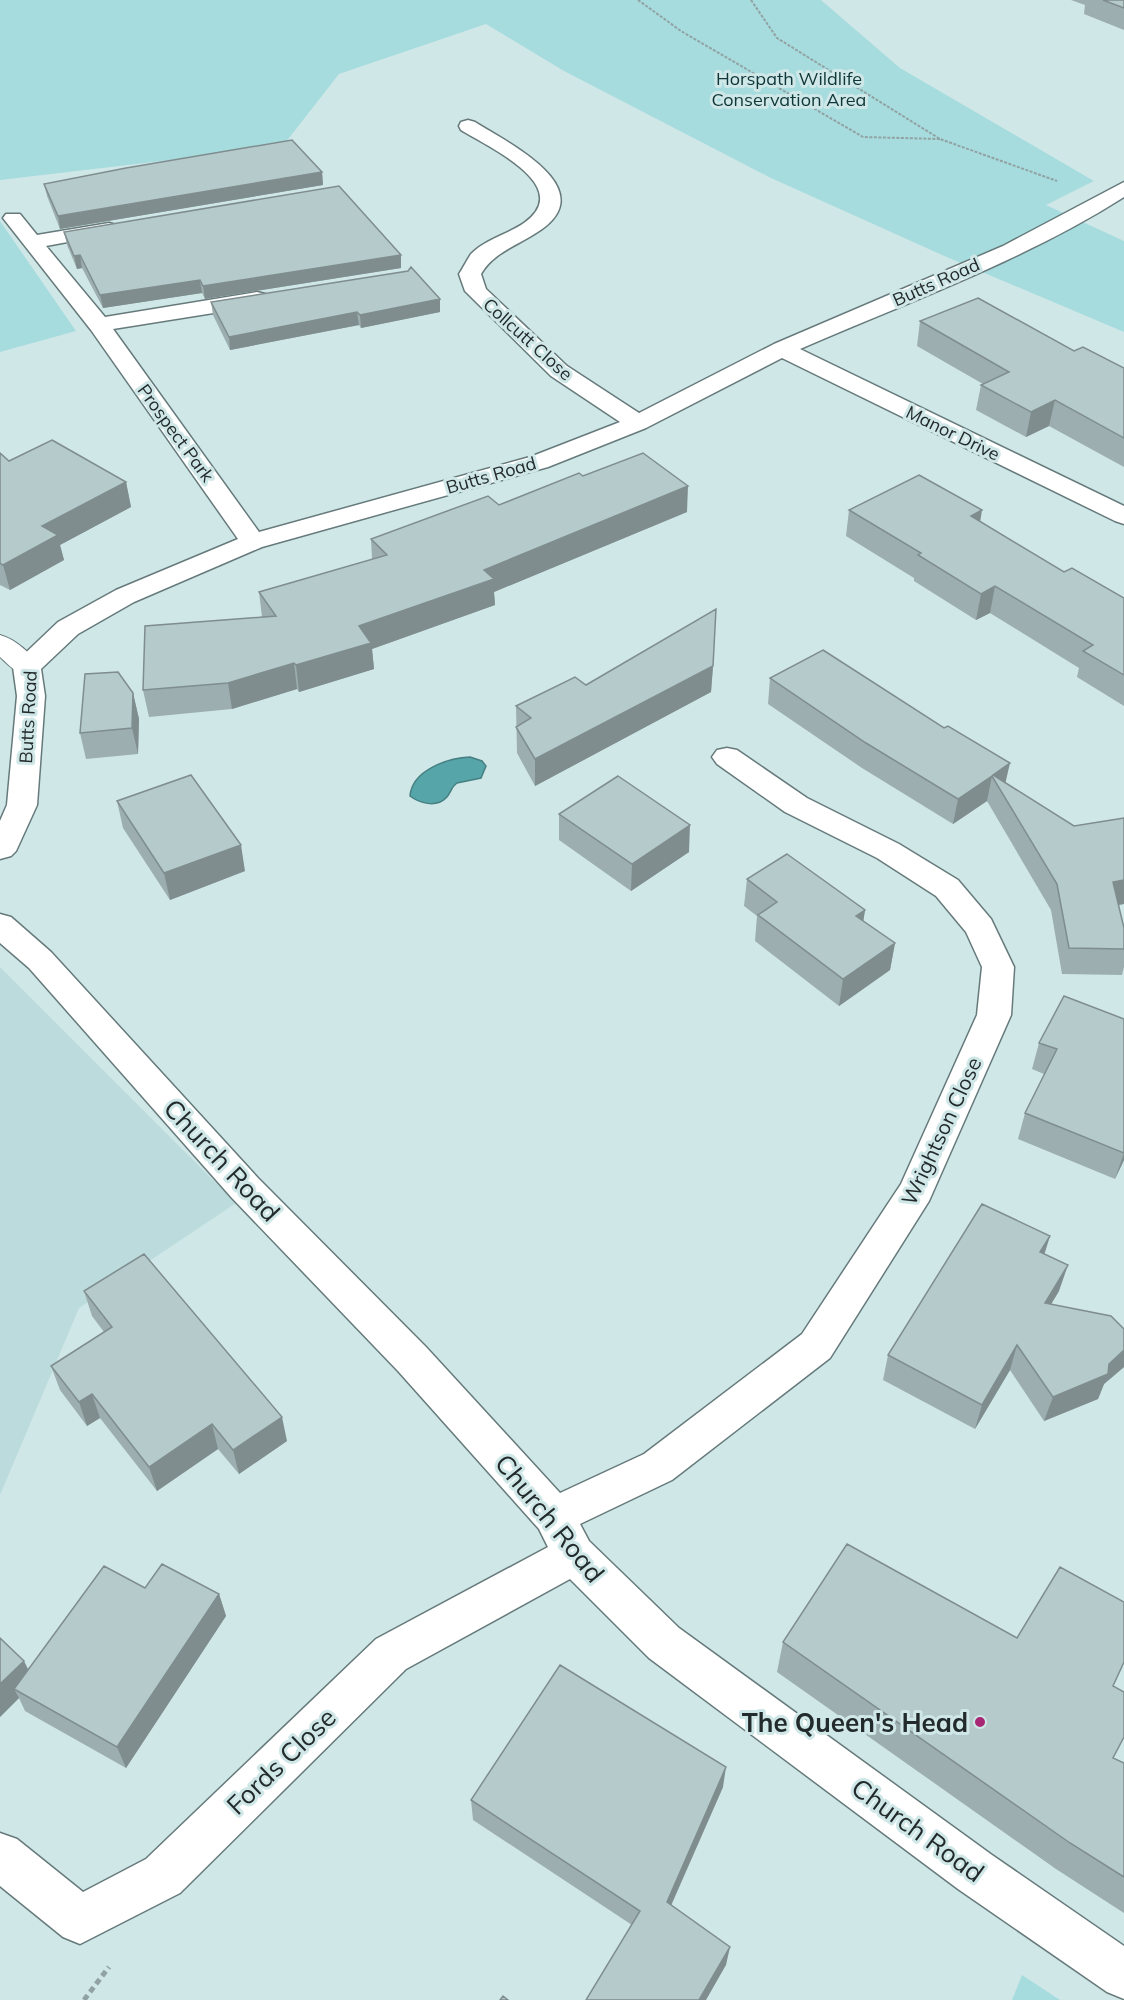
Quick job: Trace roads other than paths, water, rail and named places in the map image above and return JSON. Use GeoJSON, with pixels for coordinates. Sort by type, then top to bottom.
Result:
{"type":"FeatureCollection","features":[{"type":"Feature","properties":{"kind":"street","name":"Collcutt Close"},"geometry":{"type":"LineString","coordinates":[[468,126],[530,164],[541,175],[550,192],[548,211],[532,227],[480,257],[470,274],[476,291],[559,371],[638,423]]}},
{"type":"Feature","properties":{"kind":"street","name":"Butts Road"},"geometry":{"type":"LineString","coordinates":[[0,849],[5,844],[22,805],[31,696],[27,667],[68,628],[125,596],[253,542],[539,462],[638,423],[782,349],[1010,250],[1109,198]]}},
{"type":"Feature","properties":{"kind":"street","name":"Prospect Park"},"geometry":{"type":"LineString","coordinates":[[13,218],[99,325],[253,542]]}},
{"type":"Feature","properties":{"kind":"street"},"geometry":{"type":"LineString","coordinates":[[31,242],[134,224]]}},
{"type":"Feature","properties":{"kind":"street"},"geometry":{"type":"LineString","coordinates":[[99,325],[273,297]]}},
{"type":"Feature","properties":{"kind":"street","name":"Manor Drive"},"geometry":{"type":"LineString","coordinates":[[782,349],[1124,516]]}},
{"type":"Feature","properties":{"kind":"street","name":"Wrightson Close"},"geometry":{"type":"LineString","coordinates":[[554,1516],[658,1467],[816,1346],[916,1191],[994,1015],[998,966],[980,927],[947,888],[888,851],[796,804],[727,757]]}},
{"type":"Feature","properties":{"kind":"street","name":"Church Road"},"geometry":{"type":"LineString","coordinates":[[0,925],[40,960],[245,1188],[412,1359],[554,1516],[574,1555],[664,1643],[975,1872],[1124,1975]]}},
{"type":"Feature","properties":{"kind":"street","name":"Fords Close"},"geometry":{"type":"LineString","coordinates":[[0,1856],[80,1920],[163,1876],[391,1654],[574,1555]]}},
{"type":"Feature","properties":{"kind":"lane"},"geometry":{"type":"LineString","coordinates":[[0,643],[27,667]]}},
{"type":"Feature","properties":{"kind":"place","name":"The Queen's Head"},"geometry":{"type":"Point","coordinates":[980,1722]}},
{"type":"Feature","properties":{"kind":"park label","name":"Horspath Wildlife Conservation Area"},"geometry":{"type":"Point","coordinates":[789,88]}}]}
